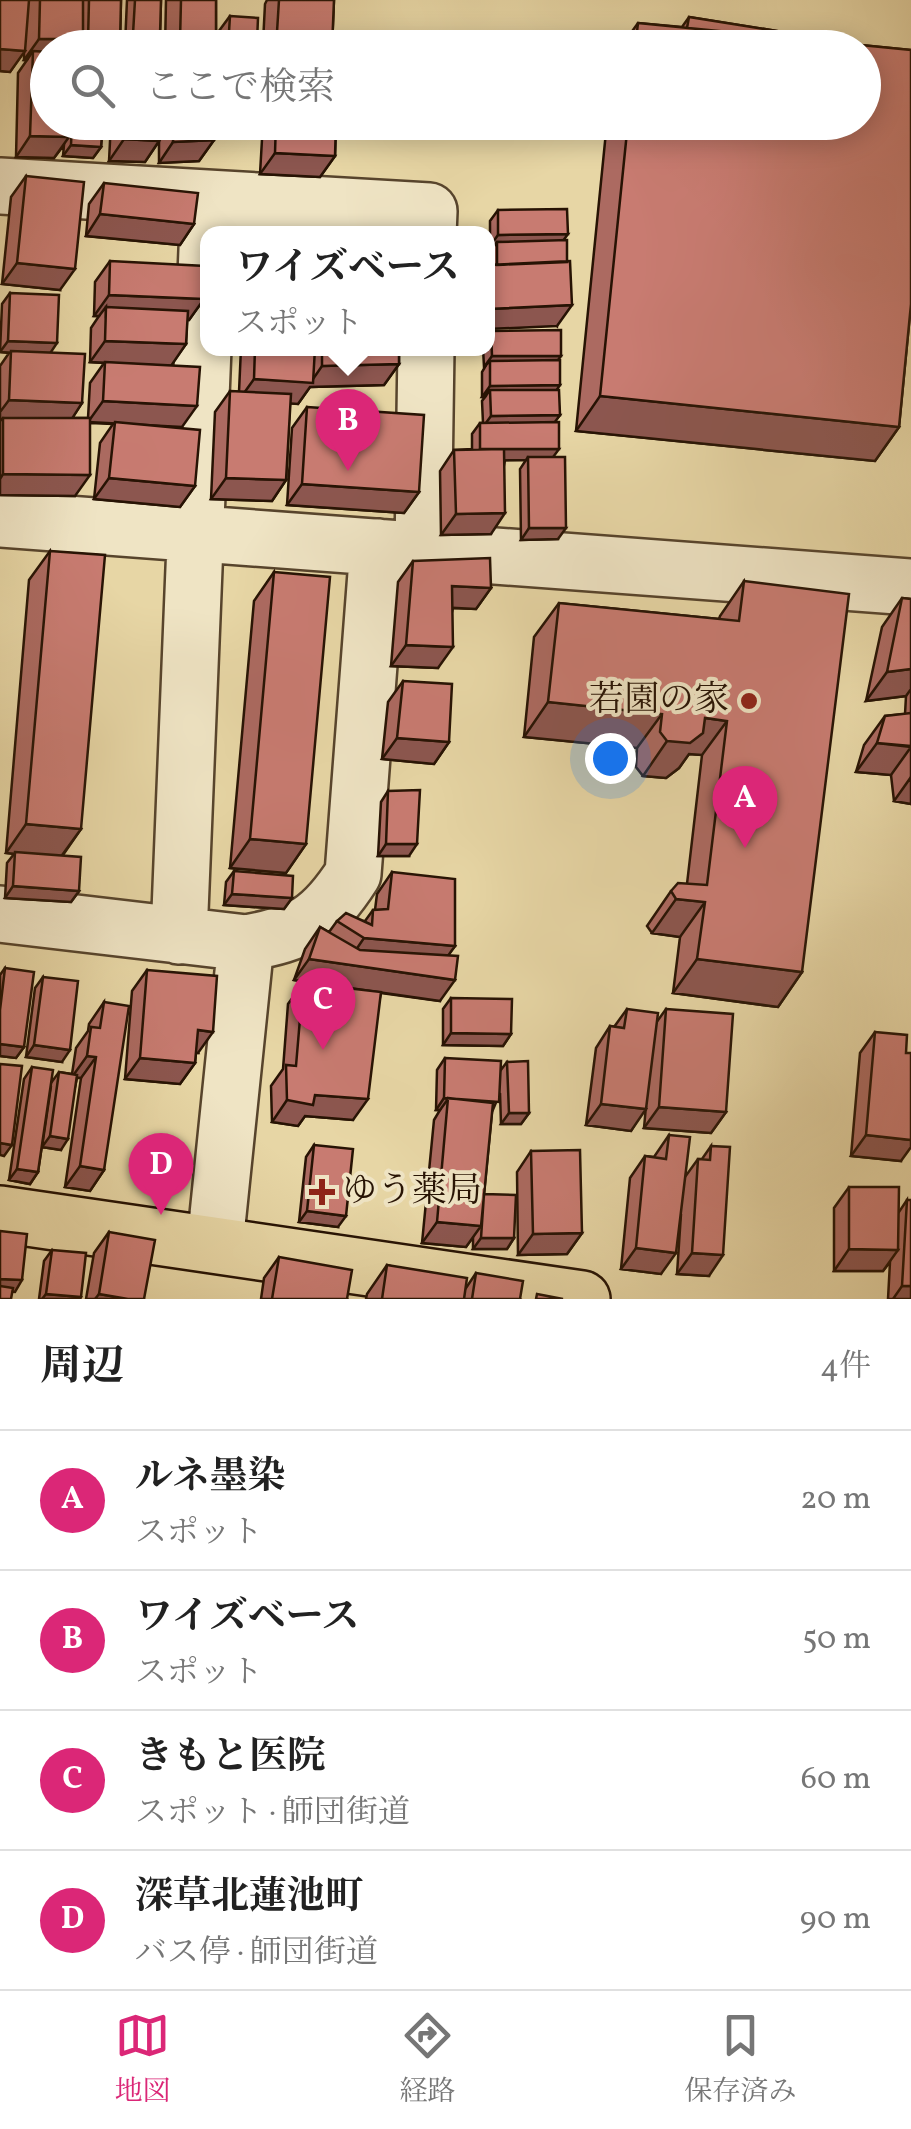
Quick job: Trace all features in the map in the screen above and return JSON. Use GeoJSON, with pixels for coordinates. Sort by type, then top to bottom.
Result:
{"type":"FeatureCollection","features":[{"type":"Feature","properties":{"kind":"main road"},"geometry":{"type":"LineString","coordinates":[[0,1214],[582,1299]]}},
{"type":"Feature","properties":{"kind":"street"},"geometry":{"type":"LineString","coordinates":[[0,186],[429,211],[428,226]]}},
{"type":"Feature","properties":{"kind":"street"},"geometry":{"type":"LineString","coordinates":[[208,226],[209,201]]}},
{"type":"Feature","properties":{"kind":"street"},"geometry":{"type":"LineString","coordinates":[[179,936],[204,356]]}},
{"type":"Feature","properties":{"kind":"street"},"geometry":{"type":"LineString","coordinates":[[0,914],[246,943],[292,935],[331,909],[353,874],[425,356]]}},
{"type":"Feature","properties":{"kind":"street"},"geometry":{"type":"LineString","coordinates":[[0,520],[911,586]]}},
{"type":"Feature","properties":{"kind":"street"},"geometry":{"type":"LineString","coordinates":[[216,1244],[246,943]]}},
{"type":"Feature","properties":{"kind":"building"},"geometry":{"type":"Polygon","coordinates":[[[0,0],[29,0],[25,51],[0,49],[0,0]]]}},
{"type":"Feature","properties":{"kind":"building"},"geometry":{"type":"Polygon","coordinates":[[[40,0],[83,0],[83,30],[39,30],[40,0]]]}},
{"type":"Feature","properties":{"kind":"building"},"geometry":{"type":"Polygon","coordinates":[[[89,0],[121,0],[120,30],[88,30],[89,0]]]}},
{"type":"Feature","properties":{"kind":"building"},"geometry":{"type":"Polygon","coordinates":[[[135,0],[161,0],[160,30],[133,30],[135,0]]]}},
{"type":"Feature","properties":{"kind":"building"},"geometry":{"type":"Polygon","coordinates":[[[181,0],[216,0],[216,30],[180,30],[181,0]]]}},
{"type":"Feature","properties":{"kind":"building"},"geometry":{"type":"Polygon","coordinates":[[[279,0],[334,0],[333,30],[277,30],[279,0]]]}},
{"type":"Feature","properties":{"kind":"building"},"geometry":{"type":"Polygon","coordinates":[[[230,16],[258,18],[258,30],[229,30],[230,16]]]}},
{"type":"Feature","properties":{"kind":"building"},"geometry":{"type":"Polygon","coordinates":[[[689,17],[771,30],[707,30],[687,28],[689,17]]]}},
{"type":"Feature","properties":{"kind":"building"},"geometry":{"type":"Polygon","coordinates":[[[638,23],[709,30],[637,30],[638,23]]]}},
{"type":"Feature","properties":{"kind":"building"},"geometry":{"type":"Polygon","coordinates":[[[881,47],[911,50],[911,304],[899,427],[600,396],[626,140],[881,140],[881,47]]]}},
{"type":"Feature","properties":{"kind":"building"},"geometry":{"type":"Polygon","coordinates":[[[71,140],[102,140],[101,147],[71,145],[71,140]]]}},
{"type":"Feature","properties":{"kind":"building"},"geometry":{"type":"Polygon","coordinates":[[[275,140],[335,140],[335,156],[275,153],[275,140]]]}},
{"type":"Feature","properties":{"kind":"building"},"geometry":{"type":"Polygon","coordinates":[[[26,176],[84,182],[75,269],[17,263],[26,176]]]}},
{"type":"Feature","properties":{"kind":"building"},"geometry":{"type":"Polygon","coordinates":[[[104,183],[198,193],[194,224],[100,214],[104,183]]]}},
{"type":"Feature","properties":{"kind":"building"},"geometry":{"type":"Polygon","coordinates":[[[567,209],[568,234],[498,235],[498,210],[567,209]]]}},
{"type":"Feature","properties":{"kind":"building"},"geometry":{"type":"Polygon","coordinates":[[[567,240],[567,262],[497,265],[497,242],[567,240]]]}},
{"type":"Feature","properties":{"kind":"building"},"geometry":{"type":"Polygon","coordinates":[[[110,261],[200,266],[200,299],[109,295],[110,261]]]}},
{"type":"Feature","properties":{"kind":"building"},"geometry":{"type":"Polygon","coordinates":[[[570,261],[572,305],[495,309],[495,265],[570,261]]]}},
{"type":"Feature","properties":{"kind":"building"},"geometry":{"type":"Polygon","coordinates":[[[10,293],[59,295],[57,343],[8,341],[10,293]]]}},
{"type":"Feature","properties":{"kind":"building"},"geometry":{"type":"Polygon","coordinates":[[[106,307],[188,311],[186,344],[105,341],[106,307]]]}},
{"type":"Feature","properties":{"kind":"building"},"geometry":{"type":"Polygon","coordinates":[[[561,330],[561,356],[495,356],[495,331],[561,330]]]}},
{"type":"Feature","properties":{"kind":"building"},"geometry":{"type":"Polygon","coordinates":[[[11,351],[85,354],[82,403],[9,400],[11,351]]]}},
{"type":"Feature","properties":{"kind":"building"},"geometry":{"type":"Polygon","coordinates":[[[255,356],[315,356],[313,383],[254,379],[255,356]]]}},
{"type":"Feature","properties":{"kind":"building"},"geometry":{"type":"Polygon","coordinates":[[[322,356],[399,356],[399,364],[322,366],[322,356]]]}},
{"type":"Feature","properties":{"kind":"building"},"geometry":{"type":"Polygon","coordinates":[[[560,360],[560,385],[490,386],[490,361],[560,360]]]}},
{"type":"Feature","properties":{"kind":"building"},"geometry":{"type":"Polygon","coordinates":[[[105,362],[200,367],[197,406],[103,401],[105,362]]]}},
{"type":"Feature","properties":{"kind":"building"},"geometry":{"type":"Polygon","coordinates":[[[490,390],[559,390],[560,415],[491,416],[490,390]]]}},
{"type":"Feature","properties":{"kind":"building"},"geometry":{"type":"Polygon","coordinates":[[[230,391],[291,394],[286,480],[226,478],[230,391]]]}},
{"type":"Feature","properties":{"kind":"building"},"geometry":{"type":"Polygon","coordinates":[[[307,407],[424,415],[419,492],[302,484],[307,407]]]}},
{"type":"Feature","properties":{"kind":"building"},"geometry":{"type":"Polygon","coordinates":[[[3,418],[90,418],[90,475],[3,474],[3,418]]]}},
{"type":"Feature","properties":{"kind":"building"},"geometry":{"type":"Polygon","coordinates":[[[115,422],[200,430],[195,486],[109,478],[115,422]]]}},
{"type":"Feature","properties":{"kind":"building"},"geometry":{"type":"Polygon","coordinates":[[[559,422],[559,449],[480,449],[480,423],[559,422]]]}},
{"type":"Feature","properties":{"kind":"building"},"geometry":{"type":"Polygon","coordinates":[[[504,449],[505,513],[456,514],[454,450],[504,449]]]}},
{"type":"Feature","properties":{"kind":"building"},"geometry":{"type":"Polygon","coordinates":[[[528,457],[565,457],[566,528],[529,528],[528,457]]]}},
{"type":"Feature","properties":{"kind":"building"},"geometry":{"type":"Polygon","coordinates":[[[50,551],[105,555],[81,829],[26,824],[50,551]]]}},
{"type":"Feature","properties":{"kind":"building"},"geometry":{"type":"Polygon","coordinates":[[[490,558],[491,588],[452,586],[453,647],[406,645],[413,561],[490,558]]]}},
{"type":"Feature","properties":{"kind":"building"},"geometry":{"type":"Polygon","coordinates":[[[274,572],[330,577],[306,844],[250,839],[274,572]]]}},
{"type":"Feature","properties":{"kind":"building"},"geometry":{"type":"Polygon","coordinates":[[[744,581],[849,594],[802,972],[697,959],[705,902],[676,899],[671,891],[678,883],[707,885],[727,721],[705,718],[703,733],[690,743],[667,741],[660,732],[662,714],[548,702],[559,603],[739,621],[744,581]]]}},
{"type":"Feature","properties":{"kind":"building"},"geometry":{"type":"Polygon","coordinates":[[[902,598],[911,599],[911,669],[887,672],[902,598]]]}},
{"type":"Feature","properties":{"kind":"building"},"geometry":{"type":"Polygon","coordinates":[[[403,681],[452,684],[449,742],[397,738],[403,681]]]}},
{"type":"Feature","properties":{"kind":"building"},"geometry":{"type":"Polygon","coordinates":[[[911,713],[911,746],[877,743],[885,716],[911,713]]]}},
{"type":"Feature","properties":{"kind":"building"},"geometry":{"type":"Polygon","coordinates":[[[420,790],[417,844],[386,844],[388,791],[420,790]]]}},
{"type":"Feature","properties":{"kind":"building"},"geometry":{"type":"Polygon","coordinates":[[[15,852],[81,857],[79,891],[13,886],[15,852]]]}},
{"type":"Feature","properties":{"kind":"building"},"geometry":{"type":"Polygon","coordinates":[[[234,871],[293,876],[292,898],[232,894],[234,871]]]}},
{"type":"Feature","properties":{"kind":"building"},"geometry":{"type":"Polygon","coordinates":[[[392,872],[455,879],[455,946],[364,938],[337,921],[346,913],[372,925],[373,910],[388,909],[392,872]]]}},
{"type":"Feature","properties":{"kind":"building"},"geometry":{"type":"Polygon","coordinates":[[[320,927],[360,950],[458,956],[455,980],[309,959],[320,927]]]}},
{"type":"Feature","properties":{"kind":"building"},"geometry":{"type":"Polygon","coordinates":[[[5,968],[34,972],[24,1047],[0,1044],[5,968]]]}},
{"type":"Feature","properties":{"kind":"building"},"geometry":{"type":"Polygon","coordinates":[[[147,970],[217,976],[213,1032],[198,1030],[195,1063],[140,1058],[147,970]]]}},
{"type":"Feature","properties":{"kind":"building"},"geometry":{"type":"Polygon","coordinates":[[[43,977],[78,981],[70,1050],[34,1045],[43,977]]]}},
{"type":"Feature","properties":{"kind":"building"},"geometry":{"type":"Polygon","coordinates":[[[303,983],[381,992],[368,1099],[315,1095],[313,1105],[287,1100],[286,1065],[296,1066],[303,983]]]}},
{"type":"Feature","properties":{"kind":"building"},"geometry":{"type":"Polygon","coordinates":[[[451,998],[512,999],[511,1034],[451,1033],[451,998]]]}},
{"type":"Feature","properties":{"kind":"building"},"geometry":{"type":"Polygon","coordinates":[[[104,1002],[129,1006],[104,1170],[80,1166],[96,1057],[87,1056],[91,1027],[100,1028],[104,1002]]]}},
{"type":"Feature","properties":{"kind":"building"},"geometry":{"type":"Polygon","coordinates":[[[627,1009],[658,1013],[646,1109],[601,1104],[610,1026],[624,1028],[627,1009]]]}},
{"type":"Feature","properties":{"kind":"building"},"geometry":{"type":"Polygon","coordinates":[[[666,1009],[733,1014],[726,1112],[659,1107],[666,1009]]]}},
{"type":"Feature","properties":{"kind":"building"},"geometry":{"type":"Polygon","coordinates":[[[875,1032],[907,1035],[906,1053],[911,1053],[911,1140],[866,1135],[875,1032]]]}},
{"type":"Feature","properties":{"kind":"building"},"geometry":{"type":"Polygon","coordinates":[[[445,1058],[501,1061],[499,1102],[444,1098],[445,1058]]]}},
{"type":"Feature","properties":{"kind":"building"},"geometry":{"type":"Polygon","coordinates":[[[528,1061],[529,1113],[509,1113],[507,1062],[528,1061]]]}},
{"type":"Feature","properties":{"kind":"building"},"geometry":{"type":"Polygon","coordinates":[[[0,1064],[22,1066],[12,1145],[0,1143],[0,1064]]]}},
{"type":"Feature","properties":{"kind":"building"},"geometry":{"type":"Polygon","coordinates":[[[32,1067],[53,1070],[38,1172],[17,1169],[32,1067]]]}},
{"type":"Feature","properties":{"kind":"building"},"geometry":{"type":"Polygon","coordinates":[[[59,1072],[77,1075],[68,1139],[50,1136],[59,1072]]]}},
{"type":"Feature","properties":{"kind":"building"},"geometry":{"type":"Polygon","coordinates":[[[448,1098],[493,1103],[481,1226],[437,1222],[448,1098]]]}},
{"type":"Feature","properties":{"kind":"building"},"geometry":{"type":"Polygon","coordinates":[[[669,1135],[690,1137],[676,1253],[636,1248],[645,1156],[666,1159],[669,1135]]]}},
{"type":"Feature","properties":{"kind":"building","name":"ゆう薬局"},"geometry":{"type":"Polygon","coordinates":[[[314,1145],[353,1149],[346,1216],[307,1211],[314,1145]]]}},
{"type":"Feature","properties":{"kind":"building"},"geometry":{"type":"Polygon","coordinates":[[[711,1146],[730,1147],[723,1255],[692,1253],[698,1159],[710,1160],[711,1146]]]}},
{"type":"Feature","properties":{"kind":"building"},"geometry":{"type":"Polygon","coordinates":[[[580,1150],[582,1233],[533,1234],[531,1151],[580,1150]]]}},
{"type":"Feature","properties":{"kind":"building"},"geometry":{"type":"Polygon","coordinates":[[[849,1187],[899,1187],[898,1250],[849,1249],[849,1187]]]}},
{"type":"Feature","properties":{"kind":"building"},"geometry":{"type":"Polygon","coordinates":[[[484,1194],[516,1195],[514,1238],[481,1238],[484,1194]]]}},
{"type":"Feature","properties":{"kind":"building"},"geometry":{"type":"Polygon","coordinates":[[[907,1200],[911,1200],[911,1286],[902,1286],[907,1200]]]}},
{"type":"Feature","properties":{"kind":"building"},"geometry":{"type":"Polygon","coordinates":[[[0,1231],[27,1234],[22,1280],[0,1279],[0,1231]]]}},
{"type":"Feature","properties":{"kind":"building"},"geometry":{"type":"Polygon","coordinates":[[[109,1232],[155,1240],[144,1299],[99,1294],[109,1232]]]}},
{"type":"Feature","properties":{"kind":"building"},"geometry":{"type":"Polygon","coordinates":[[[52,1250],[86,1253],[81,1297],[46,1294],[52,1250]]]}},
{"type":"Feature","properties":{"kind":"building"},"geometry":{"type":"Polygon","coordinates":[[[279,1257],[352,1270],[347,1299],[272,1299],[279,1257]]]}},
{"type":"Feature","properties":{"kind":"building"},"geometry":{"type":"Polygon","coordinates":[[[387,1265],[467,1278],[464,1299],[382,1299],[387,1265]]]}},
{"type":"Feature","properties":{"kind":"building"},"geometry":{"type":"Polygon","coordinates":[[[476,1273],[523,1281],[520,1299],[472,1299],[476,1273]]]}},
{"type":"Feature","properties":{"kind":"building"},"geometry":{"type":"Polygon","coordinates":[[[0,1286],[13,1288],[11,1299],[0,1299],[0,1286]]]}},
{"type":"Feature","properties":{"kind":"building"},"geometry":{"type":"Polygon","coordinates":[[[537,1294],[563,1299],[536,1299],[537,1294]]]}},
{"type":"Feature","properties":{"kind":"place","name":"ワイズベース"},"geometry":{"type":"Point","coordinates":[348,471]}},
{"type":"Feature","properties":{"kind":"place","name":"若園の家"},"geometry":{"type":"Point","coordinates":[749,701]}},
{"type":"Feature","properties":{"kind":"place","name":"ルネ墨染"},"geometry":{"type":"Point","coordinates":[745,848]}},
{"type":"Feature","properties":{"kind":"place","name":"きもと医院"},"geometry":{"type":"Point","coordinates":[323,1050]}},
{"type":"Feature","properties":{"kind":"place","name":"ゆう薬局"},"geometry":{"type":"Point","coordinates":[322,1192]}},
{"type":"Feature","properties":{"kind":"place","name":"深草北蓮池町"},"geometry":{"type":"Point","coordinates":[161,1215]}}]}
